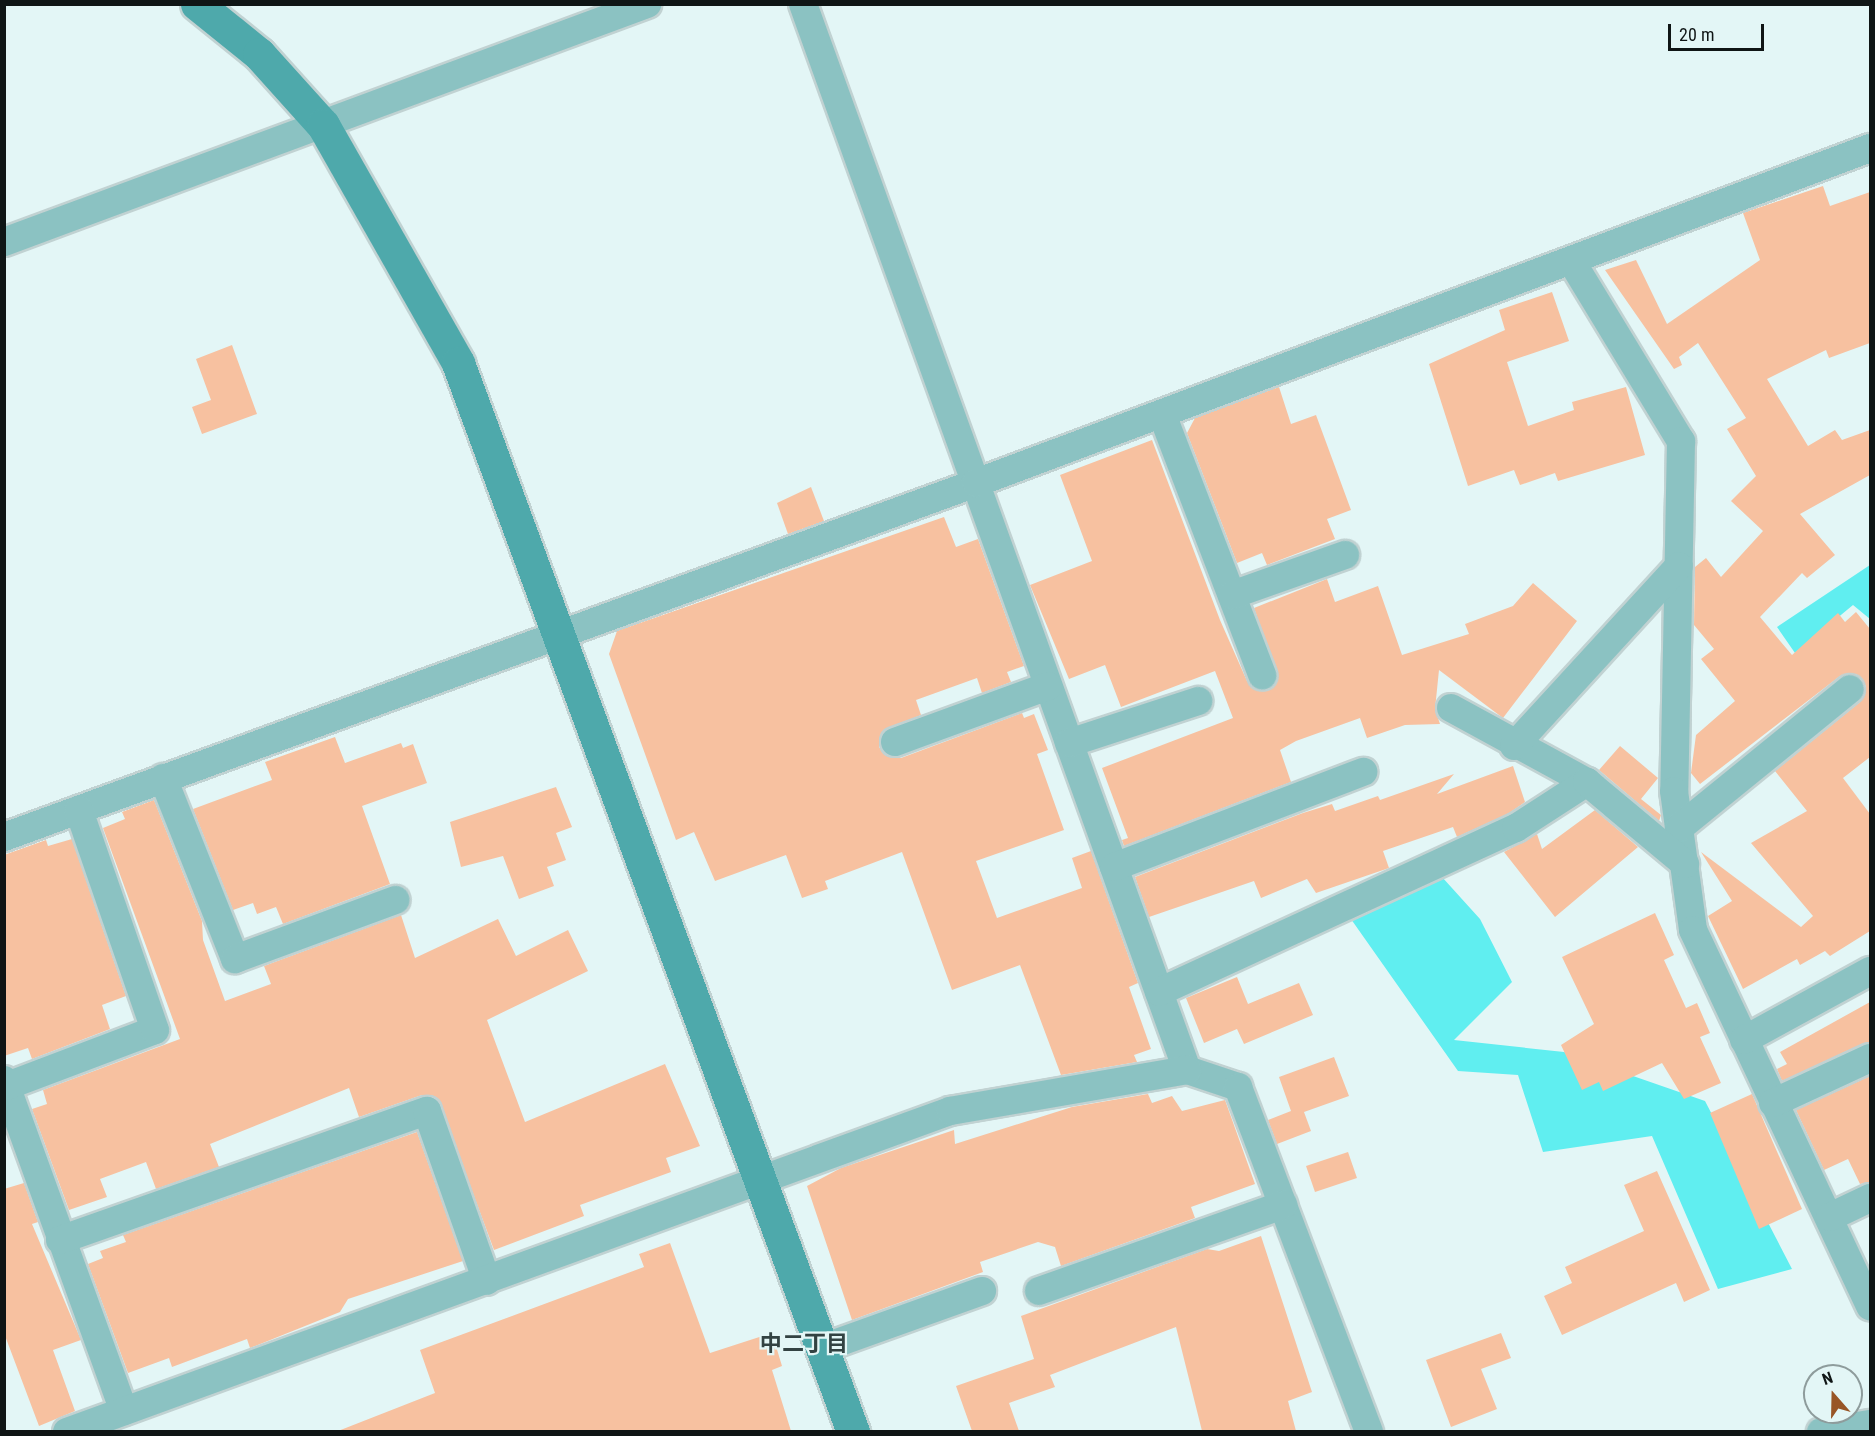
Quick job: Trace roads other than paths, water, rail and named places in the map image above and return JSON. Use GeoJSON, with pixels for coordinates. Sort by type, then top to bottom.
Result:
{"type":"FeatureCollection","features":[{"type":"Feature","properties":{"kind":"street"},"geometry":{"type":"LineString","coordinates":[[197,4],[259,54],[323,125],[458,363],[853,1431]]}},
{"type":"Feature","properties":{"kind":"street"},"geometry":{"type":"LineString","coordinates":[[4,242],[647,4]]}},
{"type":"Feature","properties":{"kind":"street"},"geometry":{"type":"LineString","coordinates":[[803,4],[1187,1070]]}},
{"type":"Feature","properties":{"kind":"street"},"geometry":{"type":"LineString","coordinates":[[4,837],[556,633],[976,483],[1572,262],[1870,148]]}},
{"type":"Feature","properties":{"kind":"street"},"geometry":{"type":"LineString","coordinates":[[1572,262],[1681,441],[1674,791],[1693,930],[1870,1306]]}},
{"type":"Feature","properties":{"kind":"street"},"geometry":{"type":"LineString","coordinates":[[1162,414],[1262,675]]}},
{"type":"Feature","properties":{"kind":"street"},"geometry":{"type":"LineString","coordinates":[[1232,595],[1346,555]]}},
{"type":"Feature","properties":{"kind":"street"},"geometry":{"type":"LineString","coordinates":[[1514,746],[1679,566]]}},
{"type":"Feature","properties":{"kind":"street"},"geometry":{"type":"LineString","coordinates":[[895,742],[1048,686]]}},
{"type":"Feature","properties":{"kind":"street"},"geometry":{"type":"LineString","coordinates":[[1679,828],[1851,688]]}},
{"type":"Feature","properties":{"kind":"street"},"geometry":{"type":"LineString","coordinates":[[1069,743],[1198,701]]}},
{"type":"Feature","properties":{"kind":"street"},"geometry":{"type":"LineString","coordinates":[[1451,708],[1514,746],[1587,782],[1684,864]]}},
{"type":"Feature","properties":{"kind":"street"},"geometry":{"type":"LineString","coordinates":[[1114,867],[1363,772]]}},
{"type":"Feature","properties":{"kind":"street"},"geometry":{"type":"LineString","coordinates":[[163,778],[235,959],[395,900]]}},
{"type":"Feature","properties":{"kind":"street"},"geometry":{"type":"LineString","coordinates":[[1159,992],[1516,828],[1587,782]]}},
{"type":"Feature","properties":{"kind":"street"},"geometry":{"type":"LineString","coordinates":[[79,810],[155,1030],[6,1083],[60,1240],[124,1411]]}},
{"type":"Feature","properties":{"kind":"street"},"geometry":{"type":"LineString","coordinates":[[1744,1040],[1870,971]]}},
{"type":"Feature","properties":{"kind":"street"},"geometry":{"type":"LineString","coordinates":[[1773,1103],[1870,1058]]}},
{"type":"Feature","properties":{"kind":"street"},"geometry":{"type":"LineString","coordinates":[[68,1431],[488,1281],[950,1111],[1187,1070],[1238,1087],[1369,1431]]}},
{"type":"Feature","properties":{"kind":"street"},"geometry":{"type":"LineString","coordinates":[[60,1240],[427,1111],[488,1281]]}},
{"type":"Feature","properties":{"kind":"street"},"geometry":{"type":"LineString","coordinates":[[1830,1217],[1870,1198]]}},
{"type":"Feature","properties":{"kind":"street"},"geometry":{"type":"LineString","coordinates":[[1039,1291],[1283,1205]]}},
{"type":"Feature","properties":{"kind":"street"},"geometry":{"type":"LineString","coordinates":[[823,1348],[982,1291]]}},
{"type":"Feature","properties":{"kind":"street"},"geometry":{"type":"LineString","coordinates":[[1821,1431],[1870,1424]]}},
{"type":"Feature","properties":{"kind":"district","name":"中二丁目"},"geometry":{"type":"Point","coordinates":[804,1344]}}]}
